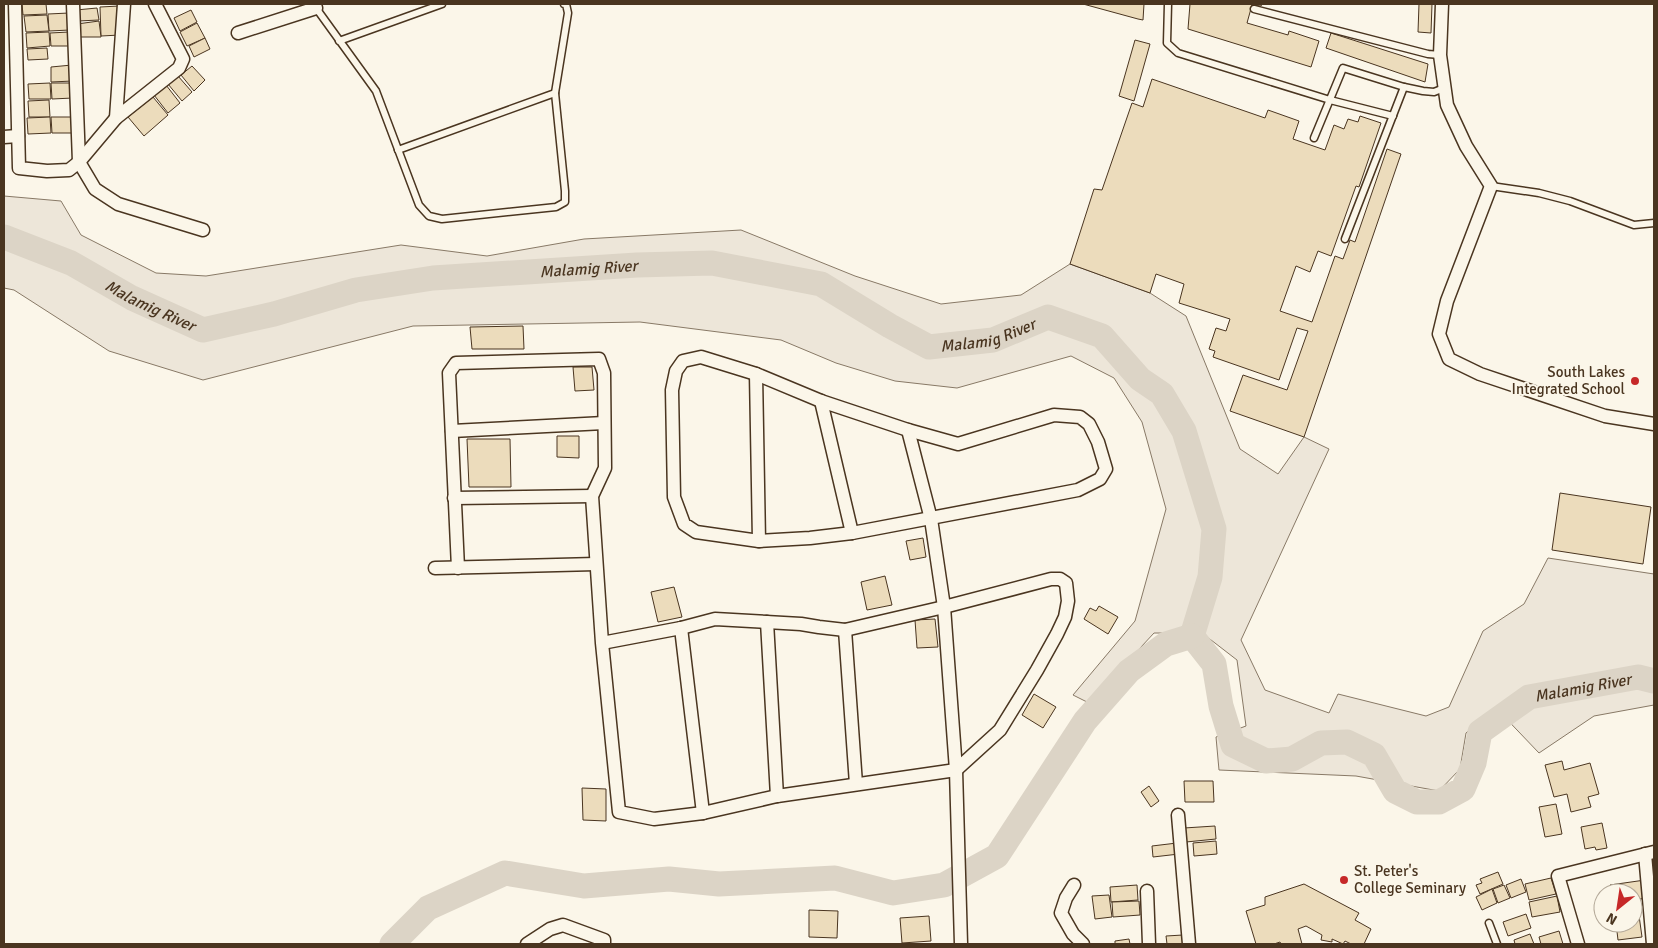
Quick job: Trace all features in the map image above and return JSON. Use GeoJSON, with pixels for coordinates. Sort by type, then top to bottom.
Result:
{"type":"FeatureCollection","features":[{"type":"Feature","properties":{"kind":"street"},"geometry":{"type":"LineString","coordinates":[[15,4],[19,168],[69,170],[79,162],[116,118],[179,68],[183,58],[154,4]]}},
{"type":"Feature","properties":{"kind":"street"},"geometry":{"type":"LineString","coordinates":[[73,4],[79,162],[95,189],[118,204],[203,230]]}},
{"type":"Feature","properties":{"kind":"street"},"geometry":{"type":"LineString","coordinates":[[116,118],[124,4]]}},
{"type":"Feature","properties":{"kind":"street"},"geometry":{"type":"LineString","coordinates":[[1442,4],[1440,55],[1447,105],[1466,146],[1490,186],[1447,301],[1439,334],[1449,360],[1480,374],[1605,416],[1654,424]]}},
{"type":"Feature","properties":{"kind":"street"},"geometry":{"type":"LineString","coordinates":[[238,33],[315,6]]}},
{"type":"Feature","properties":{"kind":"street"},"geometry":{"type":"LineString","coordinates":[[4,136],[18,136]]}},
{"type":"Feature","properties":{"kind":"street"},"geometry":{"type":"LineString","coordinates":[[701,357],[756,374],[821,401],[908,430],[958,444],[1054,416],[1080,417],[1090,424],[1098,442],[1106,469],[1100,479],[1078,490],[852,533],[759,541],[696,532],[684,524],[674,497],[672,390],[676,371],[683,361],[701,357]]}},
{"type":"Feature","properties":{"kind":"street"},"geometry":{"type":"LineString","coordinates":[[458,568],[449,373],[456,363],[599,359],[604,373],[605,468],[592,496],[602,643],[619,812],[654,819],[703,813],[777,796],[956,770],[1000,730],[1016,706],[1058,634],[1065,617],[1068,602],[1066,583],[1060,579],[1051,579],[845,630],[801,624],[715,619],[681,628],[602,643]]}},
{"type":"Feature","properties":{"kind":"street"},"geometry":{"type":"LineString","coordinates":[[756,374],[759,541]]}},
{"type":"Feature","properties":{"kind":"street"},"geometry":{"type":"LineString","coordinates":[[821,401],[852,533]]}},
{"type":"Feature","properties":{"kind":"street"},"geometry":{"type":"LineString","coordinates":[[452,431],[604,423]]}},
{"type":"Feature","properties":{"kind":"street"},"geometry":{"type":"LineString","coordinates":[[908,430],[931,519],[944,607],[956,770],[961,944]]}},
{"type":"Feature","properties":{"kind":"street"},"geometry":{"type":"LineString","coordinates":[[454,498],[592,496]]}},
{"type":"Feature","properties":{"kind":"street"},"geometry":{"type":"LineString","coordinates":[[435,568],[596,564]]}},
{"type":"Feature","properties":{"kind":"street"},"geometry":{"type":"LineString","coordinates":[[767,622],[777,796]]}},
{"type":"Feature","properties":{"kind":"street"},"geometry":{"type":"LineString","coordinates":[[681,628],[703,813]]}},
{"type":"Feature","properties":{"kind":"street"},"geometry":{"type":"LineString","coordinates":[[845,630],[856,784]]}},
{"type":"Feature","properties":{"kind":"street"},"geometry":{"type":"LineString","coordinates":[[1178,815],[1189,944]]}},
{"type":"Feature","properties":{"kind":"street"},"geometry":{"type":"LineString","coordinates":[[1578,944],[1558,876],[1650,853],[1654,944]]}},
{"type":"Feature","properties":{"kind":"street"},"geometry":{"type":"LineString","coordinates":[[1074,886],[1066,898],[1061,913],[1073,934],[1083,944]]}},
{"type":"Feature","properties":{"kind":"street"},"geometry":{"type":"LineString","coordinates":[[1147,891],[1149,944]]}},
{"type":"Feature","properties":{"kind":"street"},"geometry":{"type":"LineString","coordinates":[[526,944],[550,929],[563,925],[604,940],[604,944]]}},
{"type":"Feature","properties":{"kind":"lane"},"geometry":{"type":"LineString","coordinates":[[339,41],[442,4]]}},
{"type":"Feature","properties":{"kind":"lane"},"geometry":{"type":"LineString","coordinates":[[315,6],[376,91],[418,205],[429,216],[442,219],[556,207],[564,202],[565,191],[554,93],[568,13],[566,4],[564,4]]}},
{"type":"Feature","properties":{"kind":"lane"},"geometry":{"type":"LineString","coordinates":[[1168,4],[1168,43],[1178,54],[1330,100],[1393,116]]}},
{"type":"Feature","properties":{"kind":"lane"},"geometry":{"type":"LineString","coordinates":[[1254,9],[1428,54],[1440,55]]}},
{"type":"Feature","properties":{"kind":"lane"},"geometry":{"type":"LineString","coordinates":[[1314,138],[1343,68],[1404,87],[1434,92],[1444,88]]}},
{"type":"Feature","properties":{"kind":"lane"},"geometry":{"type":"LineString","coordinates":[[1345,239],[1404,87]]}},
{"type":"Feature","properties":{"kind":"lane"},"geometry":{"type":"LineString","coordinates":[[398,150],[554,93]]}},
{"type":"Feature","properties":{"kind":"lane"},"geometry":{"type":"LineString","coordinates":[[1490,186],[1539,193],[1570,201],[1634,225],[1654,223]]}},
{"type":"Feature","properties":{"kind":"lane"},"geometry":{"type":"LineString","coordinates":[[1489,923],[1497,944]]}},
{"type":"Feature","properties":{"kind":"shaded area"},"geometry":{"type":"Polygon","coordinates":[[[4,196],[61,201],[81,235],[156,273],[206,276],[401,245],[487,256],[584,239],[741,230],[855,276],[941,304],[1021,295],[1070,264],[1150,293],[1186,316],[1240,449],[1278,474],[1304,437],[1329,449],[1241,640],[1265,690],[1329,713],[1338,694],[1426,716],[1449,707],[1483,631],[1524,604],[1548,558],[1654,574],[1654,705],[1594,716],[1539,753],[1496,708],[1466,733],[1460,769],[1439,791],[1356,776],[1219,770],[1216,737],[1246,726],[1237,660],[1202,633],[1154,633],[1089,703],[1073,695],[1135,621],[1166,509],[1142,422],[1114,378],[1071,356],[957,388],[895,381],[836,363],[781,340],[640,322],[413,326],[203,380],[109,351],[14,290],[4,288],[4,196]]]}},
{"type":"Feature","properties":{"kind":"building"},"geometry":{"type":"Polygon","coordinates":[[[22,4],[46,4],[47,14],[23,15],[22,4]]]}},
{"type":"Feature","properties":{"kind":"building"},"geometry":{"type":"Polygon","coordinates":[[[1083,4],[1144,4],[1143,20],[1138,19],[1083,4]]]}},
{"type":"Feature","properties":{"kind":"building"},"geometry":{"type":"Polygon","coordinates":[[[1190,4],[1262,4],[1261,6],[1252,5],[1247,23],[1288,35],[1289,31],[1319,41],[1311,67],[1188,29],[1190,4]]]}},
{"type":"Feature","properties":{"kind":"building"},"geometry":{"type":"Polygon","coordinates":[[[1419,4],[1432,4],[1431,33],[1418,32],[1419,4]]]}},
{"type":"Feature","properties":{"kind":"building"},"geometry":{"type":"Polygon","coordinates":[[[119,6],[120,35],[101,36],[100,7],[119,6]]]}},
{"type":"Feature","properties":{"kind":"building"},"geometry":{"type":"Polygon","coordinates":[[[97,8],[99,20],[78,21],[76,10],[97,8]]]}},
{"type":"Feature","properties":{"kind":"building"},"geometry":{"type":"Polygon","coordinates":[[[191,10],[197,22],[180,31],[174,18],[191,10]]]}},
{"type":"Feature","properties":{"kind":"building"},"geometry":{"type":"Polygon","coordinates":[[[69,13],[70,30],[49,31],[48,14],[69,13]]]}},
{"type":"Feature","properties":{"kind":"building"},"geometry":{"type":"Polygon","coordinates":[[[47,15],[49,31],[26,32],[24,16],[47,15]]]}},
{"type":"Feature","properties":{"kind":"building"},"geometry":{"type":"Polygon","coordinates":[[[99,21],[101,37],[78,37],[77,24],[99,21]]]}},
{"type":"Feature","properties":{"kind":"building"},"geometry":{"type":"Polygon","coordinates":[[[197,23],[205,38],[187,46],[180,32],[197,23]]]}},
{"type":"Feature","properties":{"kind":"building"},"geometry":{"type":"Polygon","coordinates":[[[49,32],[50,46],[27,48],[26,33],[49,32]]]}},
{"type":"Feature","properties":{"kind":"building"},"geometry":{"type":"Polygon","coordinates":[[[69,32],[69,46],[51,46],[50,33],[69,32]]]}},
{"type":"Feature","properties":{"kind":"building"},"geometry":{"type":"Polygon","coordinates":[[[1331,33],[1428,64],[1425,82],[1326,48],[1331,33]]]}},
{"type":"Feature","properties":{"kind":"building"},"geometry":{"type":"Polygon","coordinates":[[[205,38],[210,49],[194,57],[189,46],[205,38]]]}},
{"type":"Feature","properties":{"kind":"building"},"geometry":{"type":"Polygon","coordinates":[[[1135,40],[1150,44],[1134,101],[1119,96],[1135,40]]]}},
{"type":"Feature","properties":{"kind":"building"},"geometry":{"type":"Polygon","coordinates":[[[47,48],[48,59],[28,60],[27,49],[47,48]]]}},
{"type":"Feature","properties":{"kind":"building"},"geometry":{"type":"Polygon","coordinates":[[[72,65],[73,81],[51,82],[51,67],[72,65]]]}},
{"type":"Feature","properties":{"kind":"building"},"geometry":{"type":"Polygon","coordinates":[[[192,66],[205,80],[194,91],[181,75],[192,66]]]}},
{"type":"Feature","properties":{"kind":"building"},"geometry":{"type":"Polygon","coordinates":[[[178,76],[192,92],[182,101],[168,84],[178,76]]]}},
{"type":"Feature","properties":{"kind":"building"},"geometry":{"type":"Polygon","coordinates":[[[1152,79],[1265,118],[1268,110],[1299,121],[1293,139],[1325,150],[1334,125],[1344,129],[1348,119],[1358,122],[1360,116],[1381,123],[1359,187],[1356,186],[1331,256],[1318,251],[1310,272],[1296,266],[1280,311],[1312,322],[1335,256],[1343,259],[1350,240],[1355,242],[1387,149],[1401,154],[1304,437],[1230,411],[1243,375],[1287,390],[1308,331],[1297,328],[1279,380],[1213,357],[1215,351],[1209,349],[1216,328],[1226,331],[1230,319],[1179,303],[1184,284],[1156,274],[1150,293],[1070,264],[1094,189],[1102,190],[1132,103],[1143,107],[1152,79]]]}},
{"type":"Feature","properties":{"kind":"building"},"geometry":{"type":"Polygon","coordinates":[[[50,83],[51,99],[29,99],[28,84],[50,83]]]}},
{"type":"Feature","properties":{"kind":"building"},"geometry":{"type":"Polygon","coordinates":[[[51,83],[73,83],[73,98],[52,99],[51,83]]]}},
{"type":"Feature","properties":{"kind":"building"},"geometry":{"type":"Polygon","coordinates":[[[166,85],[180,103],[168,113],[154,95],[166,85]]]}},
{"type":"Feature","properties":{"kind":"building"},"geometry":{"type":"Polygon","coordinates":[[[153,97],[168,115],[144,136],[128,117],[153,97]]]}},
{"type":"Feature","properties":{"kind":"building"},"geometry":{"type":"Polygon","coordinates":[[[49,100],[50,117],[29,117],[28,101],[49,100]]]}},
{"type":"Feature","properties":{"kind":"building"},"geometry":{"type":"Polygon","coordinates":[[[50,117],[51,133],[28,134],[27,118],[50,117]]]}},
{"type":"Feature","properties":{"kind":"building"},"geometry":{"type":"Polygon","coordinates":[[[51,117],[74,117],[75,133],[52,133],[51,117]]]}},
{"type":"Feature","properties":{"kind":"building"},"geometry":{"type":"Polygon","coordinates":[[[523,326],[524,349],[472,349],[470,327],[523,326]]]}},
{"type":"Feature","properties":{"kind":"building"},"geometry":{"type":"Polygon","coordinates":[[[573,367],[592,367],[594,390],[575,391],[573,367]]]}},
{"type":"Feature","properties":{"kind":"building"},"geometry":{"type":"Polygon","coordinates":[[[557,436],[579,436],[579,458],[557,457],[557,436]]]}},
{"type":"Feature","properties":{"kind":"building"},"geometry":{"type":"Polygon","coordinates":[[[467,439],[510,439],[511,487],[469,487],[467,439]]]}},
{"type":"Feature","properties":{"kind":"building"},"geometry":{"type":"Polygon","coordinates":[[[1560,493],[1651,507],[1643,564],[1552,550],[1560,493]]]}},
{"type":"Feature","properties":{"kind":"building"},"geometry":{"type":"Polygon","coordinates":[[[923,538],[926,557],[910,560],[906,541],[923,538]]]}},
{"type":"Feature","properties":{"kind":"building"},"geometry":{"type":"Polygon","coordinates":[[[885,576],[892,605],[867,610],[861,582],[885,576]]]}},
{"type":"Feature","properties":{"kind":"building"},"geometry":{"type":"Polygon","coordinates":[[[674,587],[682,617],[658,622],[651,592],[674,587]]]}},
{"type":"Feature","properties":{"kind":"building"},"geometry":{"type":"Polygon","coordinates":[[[1099,606],[1118,617],[1108,634],[1084,619],[1090,608],[1096,611],[1099,606]]]}},
{"type":"Feature","properties":{"kind":"building"},"geometry":{"type":"Polygon","coordinates":[[[935,619],[938,647],[917,648],[915,620],[935,619]]]}},
{"type":"Feature","properties":{"kind":"building"},"geometry":{"type":"Polygon","coordinates":[[[1034,694],[1056,707],[1043,728],[1022,715],[1034,694]]]}},
{"type":"Feature","properties":{"kind":"building"},"geometry":{"type":"Polygon","coordinates":[[[1562,761],[1564,770],[1590,763],[1599,794],[1588,797],[1591,807],[1571,812],[1567,794],[1554,797],[1545,765],[1562,761]]]}},
{"type":"Feature","properties":{"kind":"building"},"geometry":{"type":"Polygon","coordinates":[[[1184,781],[1213,781],[1214,802],[1185,802],[1184,781]]]}},
{"type":"Feature","properties":{"kind":"building"},"geometry":{"type":"Polygon","coordinates":[[[1149,786],[1159,801],[1151,807],[1141,792],[1149,786]]]}},
{"type":"Feature","properties":{"kind":"building"},"geometry":{"type":"Polygon","coordinates":[[[582,788],[606,789],[606,821],[583,820],[582,788]]]}},
{"type":"Feature","properties":{"kind":"building"},"geometry":{"type":"Polygon","coordinates":[[[1556,804],[1562,834],[1545,837],[1539,807],[1556,804]]]}},
{"type":"Feature","properties":{"kind":"building"},"geometry":{"type":"Polygon","coordinates":[[[1602,823],[1607,848],[1596,850],[1595,847],[1585,849],[1581,827],[1602,823]]]}},
{"type":"Feature","properties":{"kind":"building"},"geometry":{"type":"Polygon","coordinates":[[[1215,826],[1216,839],[1186,842],[1184,828],[1215,826]]]}},
{"type":"Feature","properties":{"kind":"building"},"geometry":{"type":"Polygon","coordinates":[[[1216,841],[1217,854],[1194,856],[1193,843],[1216,841]]]}},
{"type":"Feature","properties":{"kind":"building"},"geometry":{"type":"Polygon","coordinates":[[[1177,843],[1179,854],[1153,857],[1152,846],[1177,843]]]}},
{"type":"Feature","properties":{"kind":"building"},"geometry":{"type":"Polygon","coordinates":[[[1498,872],[1503,884],[1480,894],[1476,885],[1482,883],[1480,879],[1498,872]]]}},
{"type":"Feature","properties":{"kind":"building"},"geometry":{"type":"Polygon","coordinates":[[[1551,878],[1556,894],[1529,900],[1525,884],[1551,878]]]}},
{"type":"Feature","properties":{"kind":"building"},"geometry":{"type":"Polygon","coordinates":[[[1521,879],[1526,892],[1511,898],[1506,885],[1521,879]]]}},
{"type":"Feature","properties":{"kind":"building"},"geometry":{"type":"Polygon","coordinates":[[[1645,880],[1647,898],[1643,899],[1643,883],[1624,883],[1645,880]]]}},
{"type":"Feature","properties":{"kind":"building"},"geometry":{"type":"Polygon","coordinates":[[[1304,884],[1359,913],[1355,920],[1371,929],[1364,944],[1351,944],[1345,941],[1343,944],[1332,939],[1332,942],[1321,940],[1322,935],[1306,926],[1298,929],[1302,944],[1281,944],[1280,942],[1256,944],[1246,911],[1265,905],[1265,897],[1304,884]]]}},
{"type":"Feature","properties":{"kind":"building"},"geometry":{"type":"Polygon","coordinates":[[[1137,885],[1138,900],[1111,902],[1110,887],[1137,885]]]}},
{"type":"Feature","properties":{"kind":"building"},"geometry":{"type":"Polygon","coordinates":[[[1504,885],[1510,898],[1498,903],[1493,889],[1504,885]]]}},
{"type":"Feature","properties":{"kind":"building"},"geometry":{"type":"Polygon","coordinates":[[[1492,889],[1497,903],[1482,910],[1476,897],[1492,889]]]}},
{"type":"Feature","properties":{"kind":"building"},"geometry":{"type":"Polygon","coordinates":[[[1109,895],[1112,917],[1095,919],[1092,896],[1109,895]]]}},
{"type":"Feature","properties":{"kind":"building"},"geometry":{"type":"Polygon","coordinates":[[[1557,896],[1560,912],[1532,917],[1529,902],[1557,896]]]}},
{"type":"Feature","properties":{"kind":"building"},"geometry":{"type":"Polygon","coordinates":[[[1139,901],[1140,915],[1113,917],[1112,902],[1139,901]]]}},
{"type":"Feature","properties":{"kind":"building"},"geometry":{"type":"Polygon","coordinates":[[[809,910],[838,911],[837,938],[809,937],[809,910]]]}},
{"type":"Feature","properties":{"kind":"building"},"geometry":{"type":"Polygon","coordinates":[[[1526,914],[1531,928],[1508,936],[1503,922],[1526,914]]]}},
{"type":"Feature","properties":{"kind":"building"},"geometry":{"type":"Polygon","coordinates":[[[929,916],[931,941],[902,943],[900,918],[929,916]]]}},
{"type":"Feature","properties":{"kind":"building"},"geometry":{"type":"Polygon","coordinates":[[[1559,931],[1563,944],[1541,944],[1539,937],[1559,931]]]}},
{"type":"Feature","properties":{"kind":"building"},"geometry":{"type":"Polygon","coordinates":[[[1617,933],[1641,933],[1642,937],[1618,940],[1617,933]]]}},
{"type":"Feature","properties":{"kind":"building"},"geometry":{"type":"Polygon","coordinates":[[[1530,934],[1534,944],[1515,944],[1514,940],[1530,934]]]}},
{"type":"Feature","properties":{"kind":"building"},"geometry":{"type":"Polygon","coordinates":[[[1183,935],[1184,944],[1167,944],[1166,936],[1183,935]]]}},
{"type":"Feature","properties":{"kind":"building"},"geometry":{"type":"Polygon","coordinates":[[[1129,939],[1130,944],[1115,944],[1115,941],[1129,939]]]}},
{"type":"Feature","properties":{"kind":"waterway","name":"Malamig River"},"geometry":{"type":"LineString","coordinates":[[4,237],[71,263],[132,298],[203,330],[274,314],[356,290],[433,278],[637,265],[712,263],[821,284],[890,326],[929,347],[993,340],[1048,317],[1102,336],[1140,379],[1162,394],[1184,431],[1214,529],[1210,577],[1192,636]]}},
{"type":"Feature","properties":{"kind":"waterway","name":"Malamig River"},"geometry":{"type":"LineString","coordinates":[[1192,636],[1214,664],[1221,706],[1233,745],[1266,761],[1292,759],[1321,743],[1347,742],[1374,755],[1395,791],[1417,802],[1439,802],[1463,789],[1474,763],[1480,732],[1529,697],[1638,677],[1654,681]]}},
{"type":"Feature","properties":{"kind":"waterway"},"geometry":{"type":"LineString","coordinates":[[392,944],[428,908],[505,873],[584,886],[669,879],[719,884],[835,878],[893,893],[944,885],[997,856],[1085,721],[1129,671],[1166,644],[1192,636]]}},
{"type":"Feature","properties":{"kind":"place","name":"South Lakes Integrated School"},"geometry":{"type":"Point","coordinates":[1635,381]}},
{"type":"Feature","properties":{"kind":"place","name":"St. Peter's College Seminary"},"geometry":{"type":"Point","coordinates":[1344,880]}}]}
